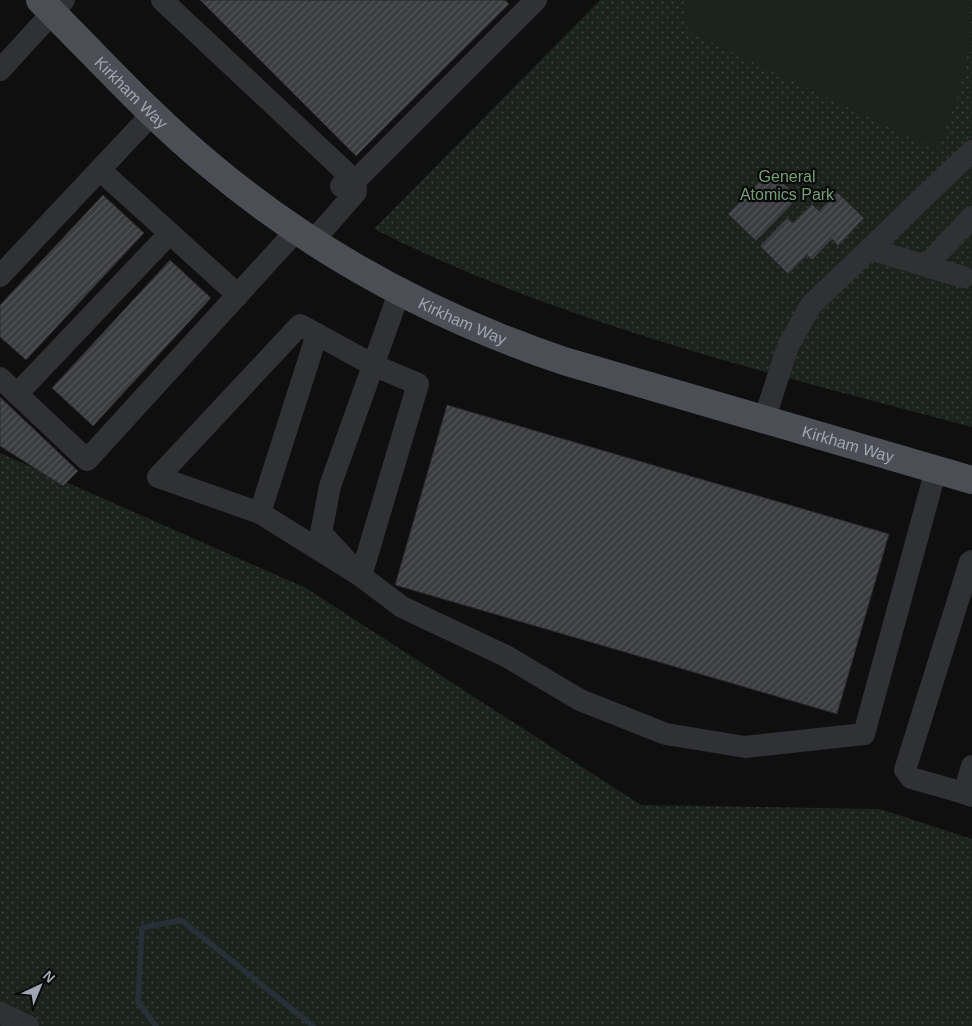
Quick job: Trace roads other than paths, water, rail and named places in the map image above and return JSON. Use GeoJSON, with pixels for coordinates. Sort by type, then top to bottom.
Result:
{"type":"FeatureCollection","features":[{"type":"Feature","properties":{"kind":"main road","name":"Kirkham Way"},"geometry":{"type":"LineString","coordinates":[[52,4],[153,113],[210,166],[303,235],[400,292],[451,318],[520,346],[608,374],[972,480]]}},
{"type":"Feature","properties":{"kind":"lane"},"geometry":{"type":"LineString","coordinates":[[162,0],[355,181]]}},
{"type":"Feature","properties":{"kind":"lane"},"geometry":{"type":"LineString","coordinates":[[0,378],[87,460],[238,295],[303,235],[344,182],[355,181],[536,0]]}},
{"type":"Feature","properties":{"kind":"lane"},"geometry":{"type":"LineString","coordinates":[[0,70],[52,4]]}},
{"type":"Feature","properties":{"kind":"lane"},"geometry":{"type":"LineString","coordinates":[[0,276],[153,113]]}},
{"type":"Feature","properties":{"kind":"lane"},"geometry":{"type":"LineString","coordinates":[[764,420],[788,346],[811,305],[972,151]]}},
{"type":"Feature","properties":{"kind":"lane"},"geometry":{"type":"LineString","coordinates":[[100,170],[238,295]]}},
{"type":"Feature","properties":{"kind":"lane"},"geometry":{"type":"LineString","coordinates":[[926,266],[972,217]]}},
{"type":"Feature","properties":{"kind":"lane"},"geometry":{"type":"LineString","coordinates":[[17,394],[170,233]]}},
{"type":"Feature","properties":{"kind":"lane"},"geometry":{"type":"LineString","coordinates":[[870,249],[964,277]]}},
{"type":"Feature","properties":{"kind":"lane"},"geometry":{"type":"LineString","coordinates":[[361,576],[321,533],[330,486],[400,292]]}},
{"type":"Feature","properties":{"kind":"lane"},"geometry":{"type":"LineString","coordinates":[[361,576],[418,384],[373,365],[300,325],[158,478],[260,513],[361,576],[402,607],[506,656],[580,700],[666,734],[745,747],[864,734],[936,470]]}},
{"type":"Feature","properties":{"kind":"lane"},"geometry":{"type":"LineString","coordinates":[[260,513],[317,334]]}},
{"type":"Feature","properties":{"kind":"lane"},"geometry":{"type":"LineString","coordinates":[[972,561],[970,562],[905,770],[911,778],[968,795],[972,766]]}},
{"type":"Feature","properties":{"kind":"lane"},"geometry":{"type":"LineString","coordinates":[[0,1013],[28,1026]]}},
{"type":"Feature","properties":{"kind":"waterway"},"geometry":{"type":"LineString","coordinates":[[156,1026],[138,1002],[142,928],[181,920],[313,1026]]}},
{"type":"Feature","properties":{"kind":"park label","name":"General Atomics Park"},"geometry":{"type":"Point","coordinates":[787,185]}}]}
